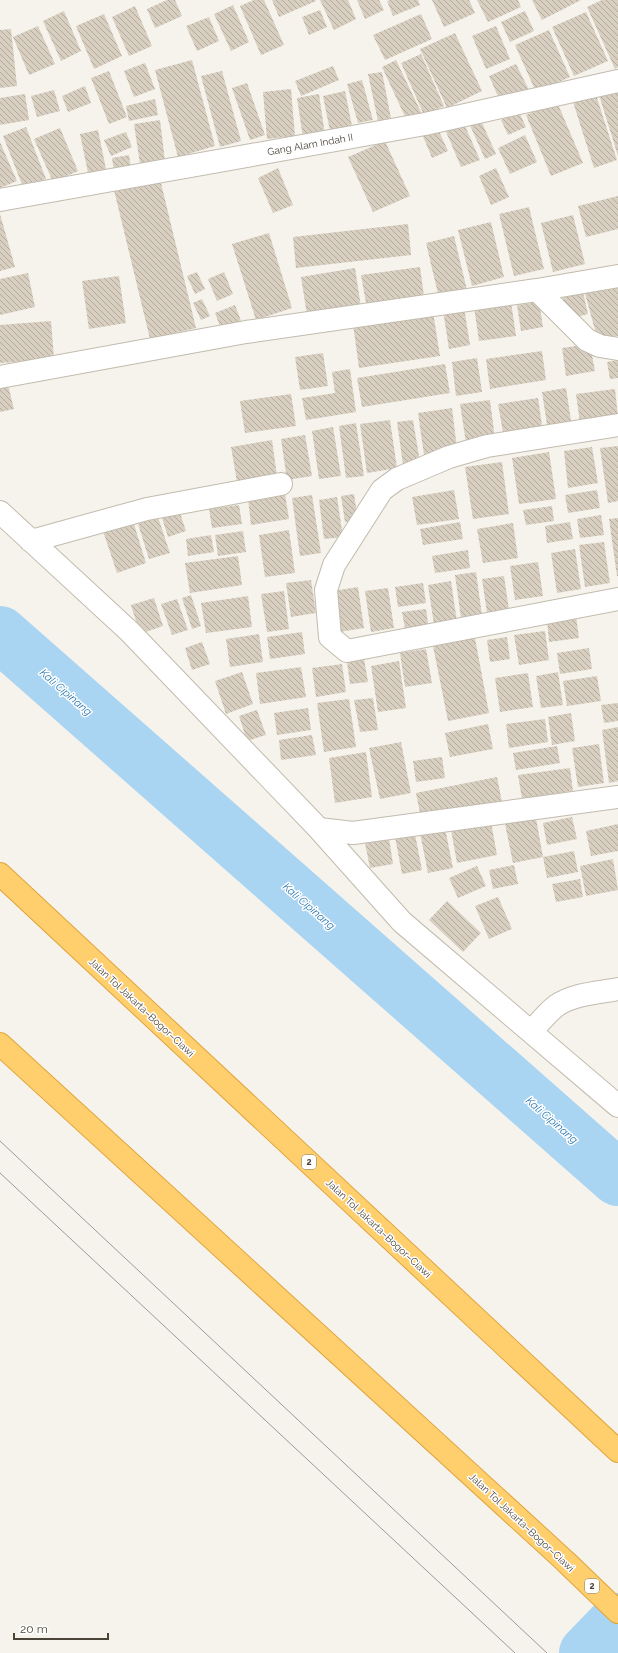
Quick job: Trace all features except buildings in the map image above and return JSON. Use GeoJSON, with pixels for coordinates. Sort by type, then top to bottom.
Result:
{"type":"FeatureCollection","features":[{"type":"Feature","properties":{"kind":"highway","name":"Jalan Tol Jakarta–Bogor–Ciawi"},"geometry":{"type":"LineString","coordinates":[[0,874],[618,1451]]}},
{"type":"Feature","properties":{"kind":"highway","name":"Jalan Tol Jakarta–Bogor–Ciawi"},"geometry":{"type":"LineString","coordinates":[[0,1044],[565,1561],[618,1612]]}},
{"type":"Feature","properties":{"kind":"street","name":"Gang Alam Indah II"},"geometry":{"type":"LineString","coordinates":[[0,200],[425,124],[618,80]]}},
{"type":"Feature","properties":{"kind":"street"},"geometry":{"type":"LineString","coordinates":[[0,377],[246,332],[537,290],[618,276]]}},
{"type":"Feature","properties":{"kind":"street"},"geometry":{"type":"LineString","coordinates":[[537,290],[587,340],[600,346],[618,349]]}},
{"type":"Feature","properties":{"kind":"street"},"geometry":{"type":"LineString","coordinates":[[618,425],[487,446],[449,457],[397,479],[382,490],[334,565],[326,590],[330,637],[347,650],[618,599]]}},
{"type":"Feature","properties":{"kind":"street"},"geometry":{"type":"LineString","coordinates":[[32,541],[148,509],[281,484]]}},
{"type":"Feature","properties":{"kind":"street"},"geometry":{"type":"LineString","coordinates":[[0,512],[129,631],[319,829],[402,922],[532,1031],[618,1106]]}},
{"type":"Feature","properties":{"kind":"street"},"geometry":{"type":"LineString","coordinates":[[319,829],[353,833],[618,796]]}},
{"type":"Feature","properties":{"kind":"street"},"geometry":{"type":"LineString","coordinates":[[532,1031],[554,1007],[565,1000],[618,989]]}},
{"type":"Feature","properties":{"kind":"waterway","name":"Kali Cipinang"},"geometry":{"type":"LineString","coordinates":[[0,634],[618,1178]]}},
{"type":"Feature","properties":{"kind":"waterway","name":"Kali Cipinang"},"geometry":{"type":"LineString","coordinates":[[587,1653],[618,1621]]}},
{"type":"Feature","properties":{"kind":"tram line"},"geometry":{"type":"LineString","coordinates":[[0,1141],[547,1653]]}},
{"type":"Feature","properties":{"kind":"tram line"},"geometry":{"type":"LineString","coordinates":[[0,1173],[515,1653]]}}]}
